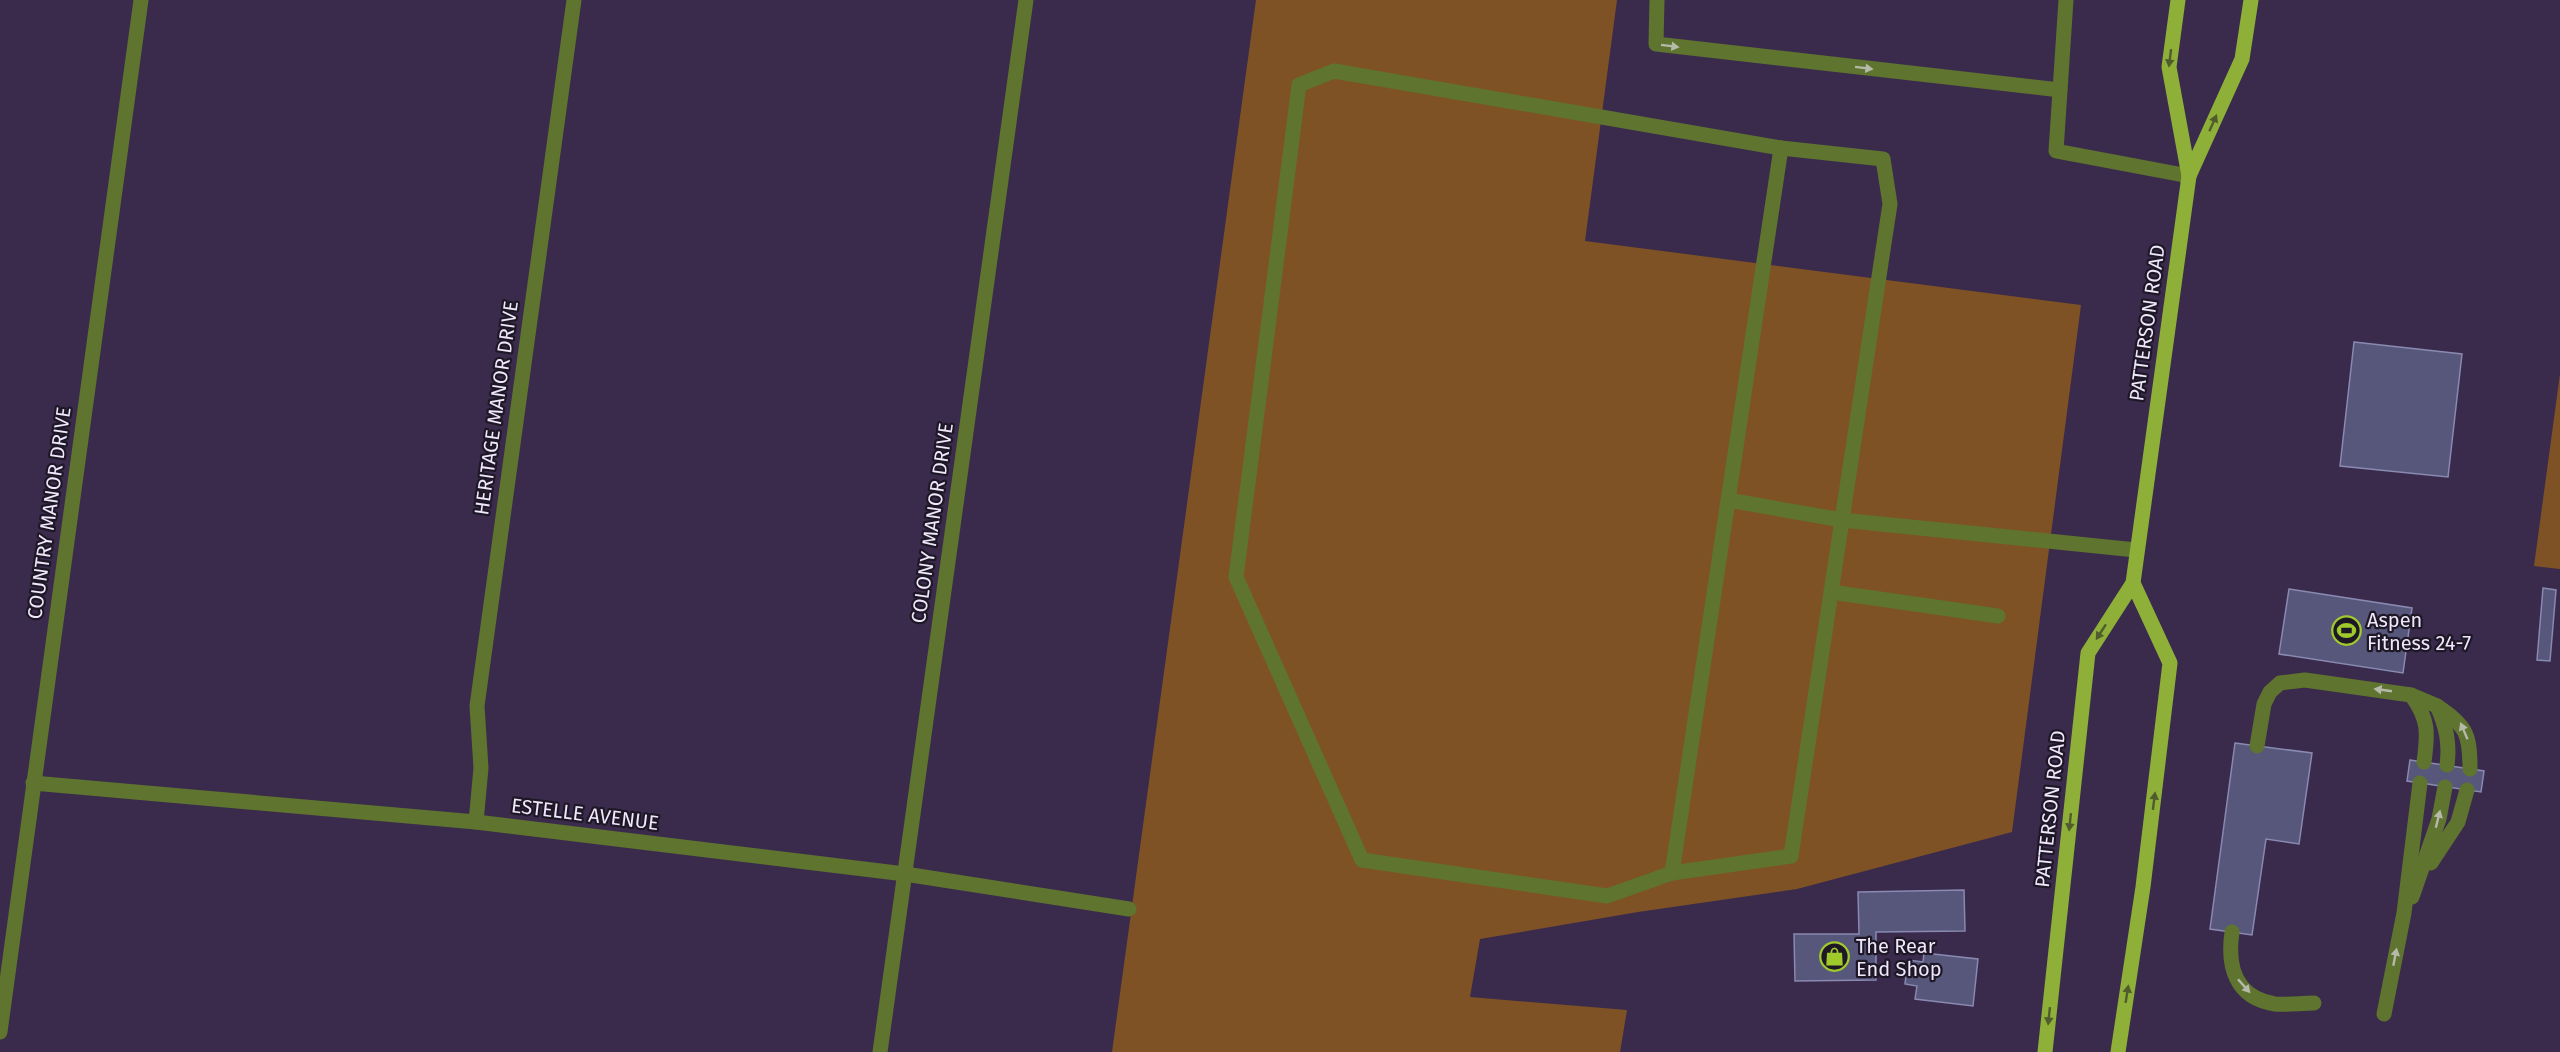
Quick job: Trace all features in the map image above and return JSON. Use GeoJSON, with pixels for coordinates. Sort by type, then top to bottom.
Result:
{"type":"FeatureCollection","features":[{"type":"Feature","properties":{"kind":"main road","name":"PATTERSON ROAD"},"geometry":{"type":"LineString","coordinates":[[2178,0],[2169,68],[2190,176]]}},
{"type":"Feature","properties":{"kind":"main road","name":"PATTERSON ROAD"},"geometry":{"type":"LineString","coordinates":[[2046,1052],[2088,652],[2133,583],[2190,176],[2242,59],[2251,0]]}},
{"type":"Feature","properties":{"kind":"main road"},"geometry":{"type":"LineString","coordinates":[[2118,1052],[2144,886],[2170,663],[2133,583]]}},
{"type":"Feature","properties":{"kind":"street","name":"COUNTRY MANOR DRIVE"},"geometry":{"type":"LineString","coordinates":[[0,1032],[141,0]]}},
{"type":"Feature","properties":{"kind":"street","name":"HERITAGE MANOR DRIVE"},"geometry":{"type":"LineString","coordinates":[[476,822],[481,768],[477,706],[574,0]]}},
{"type":"Feature","properties":{"kind":"street","name":"COLONY MANOR DRIVE"},"geometry":{"type":"LineString","coordinates":[[880,1052],[1026,0]]}},
{"type":"Feature","properties":{"kind":"street"},"geometry":{"type":"LineString","coordinates":[[1657,0],[1656,44],[2060,90]]}},
{"type":"Feature","properties":{"kind":"street"},"geometry":{"type":"LineString","coordinates":[[2066,0],[2056,151],[2190,176]]}},
{"type":"Feature","properties":{"kind":"street"},"geometry":{"type":"LineString","coordinates":[[1334,71],[1781,148],[1883,159],[1890,204],[1791,856],[1672,873],[1606,896],[1362,860],[1236,578],[1299,85],[1334,71]]}},
{"type":"Feature","properties":{"kind":"street"},"geometry":{"type":"LineString","coordinates":[[1672,873],[1781,148]]}},
{"type":"Feature","properties":{"kind":"street"},"geometry":{"type":"LineString","coordinates":[[1728,500],[1842,520],[2136,550]]}},
{"type":"Feature","properties":{"kind":"street"},"geometry":{"type":"LineString","coordinates":[[1831,592],[1998,616]]}},
{"type":"Feature","properties":{"kind":"street"},"geometry":{"type":"LineString","coordinates":[[2258,746],[2264,704],[2270,692],[2280,683],[2305,680],[2411,695],[2437,706],[2460,721],[2467,736],[2470,769]]}},
{"type":"Feature","properties":{"kind":"street"},"geometry":{"type":"LineString","coordinates":[[2411,695],[2423,710],[2426,725],[2424,762]]}},
{"type":"Feature","properties":{"kind":"street"},"geometry":{"type":"LineString","coordinates":[[2437,706],[2447,730],[2449,752],[2447,765]]}},
{"type":"Feature","properties":{"kind":"street","name":"ESTELLE AVENUE"},"geometry":{"type":"LineString","coordinates":[[33,783],[476,822],[905,874],[1129,909]]}},
{"type":"Feature","properties":{"kind":"street"},"geometry":{"type":"LineString","coordinates":[[2384,1014],[2404,913],[2420,783]]}},
{"type":"Feature","properties":{"kind":"street"},"geometry":{"type":"LineString","coordinates":[[2404,913],[2419,880],[2439,819],[2445,787]]}},
{"type":"Feature","properties":{"kind":"street"},"geometry":{"type":"LineString","coordinates":[[2419,880],[2458,822],[2467,790]]}},
{"type":"Feature","properties":{"kind":"street"},"geometry":{"type":"LineString","coordinates":[[2232,932],[2231,969],[2240,985],[2254,997],[2274,1004],[2314,1004]]}},
{"type":"Feature","properties":{"kind":"shaded area"},"geometry":{"type":"Polygon","coordinates":[[[1256,0],[1617,0],[1585,241],[2081,305],[2012,832],[1797,889],[1638,912],[1480,939],[1470,997],[1627,1010],[1620,1052],[1112,1052],[1256,0]]]}},
{"type":"Feature","properties":{"kind":"shaded area"},"geometry":{"type":"Polygon","coordinates":[[[2560,374],[2560,569],[2534,566],[2560,374]]]}},
{"type":"Feature","properties":{"kind":"building"},"geometry":{"type":"Polygon","coordinates":[[[2354,342],[2462,354],[2448,477],[2340,466],[2354,342]]]}},
{"type":"Feature","properties":{"kind":"building"},"geometry":{"type":"Polygon","coordinates":[[[2543,588],[2556,590],[2550,661],[2537,660],[2543,588]]]}},
{"type":"Feature","properties":{"kind":"building","name":"Aspen Fitness 24-7"},"geometry":{"type":"Polygon","coordinates":[[[2289,589],[2412,608],[2403,673],[2279,654],[2289,589]]]}},
{"type":"Feature","properties":{"kind":"building"},"geometry":{"type":"Polygon","coordinates":[[[2235,743],[2312,753],[2299,844],[2266,839],[2252,935],[2210,929],[2235,743]]]}},
{"type":"Feature","properties":{"kind":"building"},"geometry":{"type":"Polygon","coordinates":[[[2410,760],[2484,771],[2481,792],[2407,781],[2410,760]]]}},
{"type":"Feature","properties":{"kind":"building","name":"The Rear End Shop"},"geometry":{"type":"Polygon","coordinates":[[[1964,890],[1965,931],[1876,932],[1876,980],[1795,981],[1794,934],[1859,934],[1858,892],[1964,890]]]}},
{"type":"Feature","properties":{"kind":"building","name":"The Rear End Shop"},"geometry":{"type":"Polygon","coordinates":[[[1924,953],[1978,959],[1973,1006],[1915,999],[1917,986],[1905,984],[1908,960],[1923,962],[1924,953]]]}},
{"type":"Feature","properties":{"kind":"place","name":"Aspen Fitness 24-7"},"geometry":{"type":"Point","coordinates":[2346,631]}},
{"type":"Feature","properties":{"kind":"place","name":"The Rear End Shop"},"geometry":{"type":"Point","coordinates":[1835,957]}}]}
